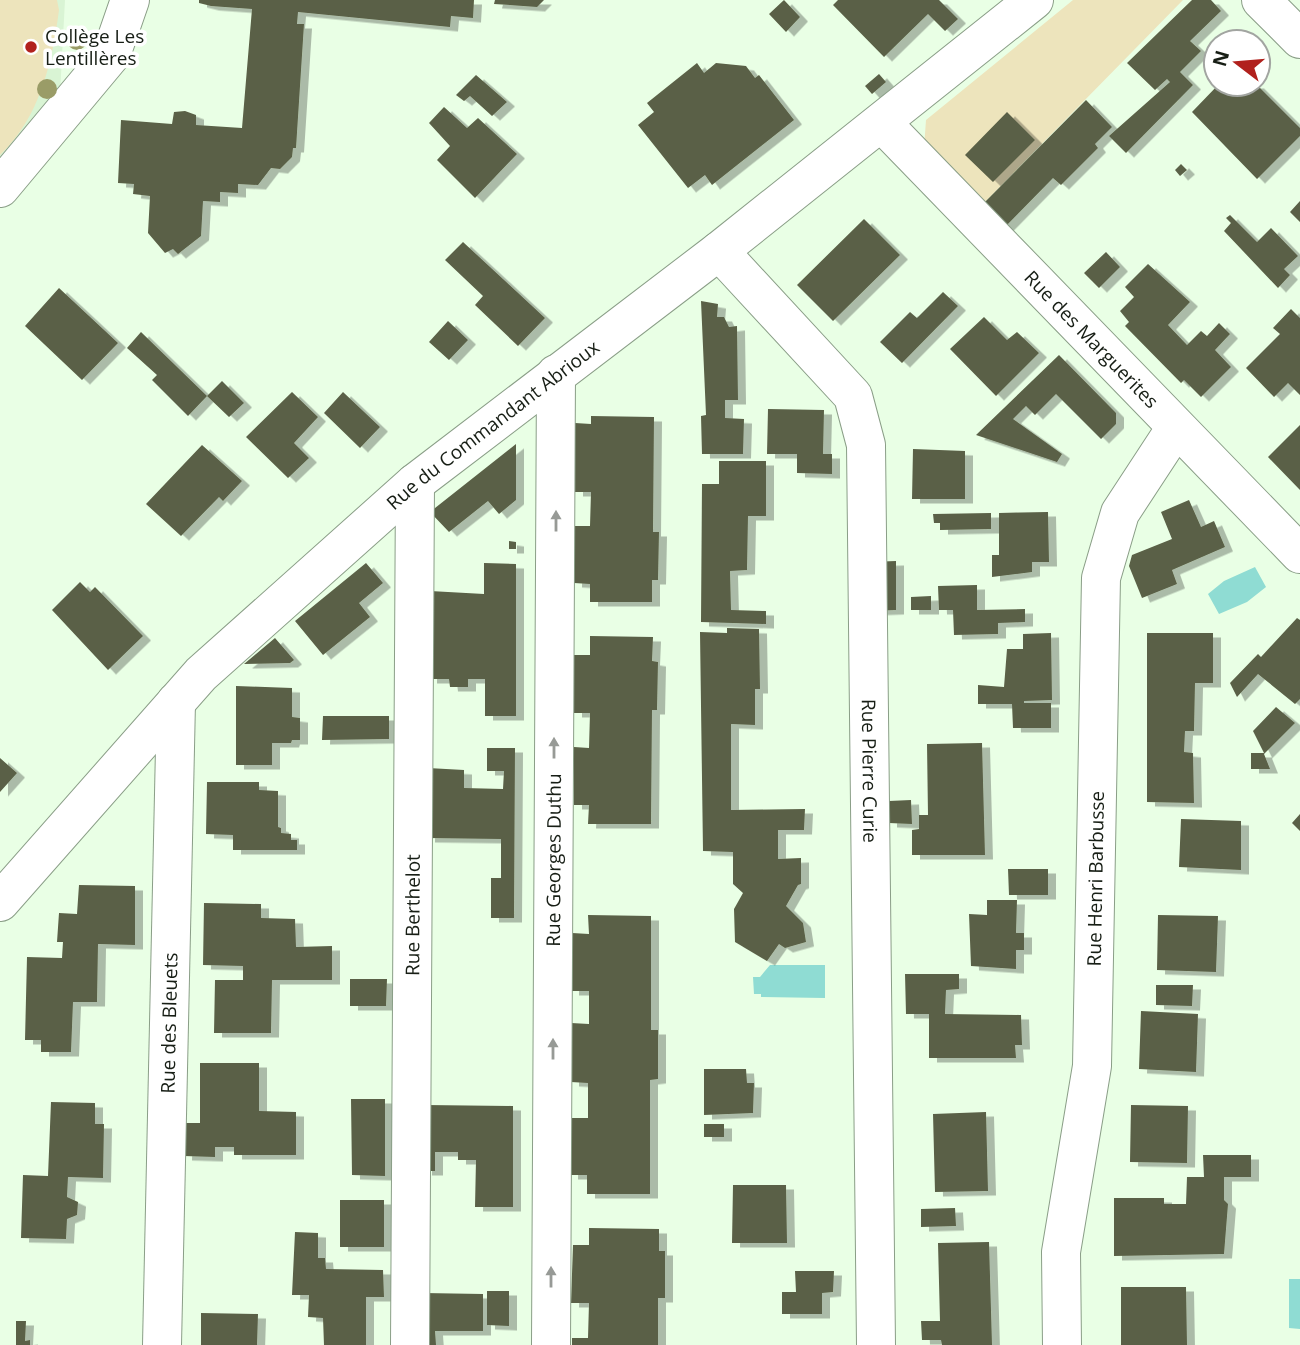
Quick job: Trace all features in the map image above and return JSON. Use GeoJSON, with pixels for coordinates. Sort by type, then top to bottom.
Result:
{"type":"FeatureCollection","features":[{"type":"Feature","properties":{"kind":"street"},"geometry":{"type":"LineString","coordinates":[[0,188],[111,55],[130,0]]}},
{"type":"Feature","properties":{"kind":"street","name":"Rue du Commandant Abrioux"},"geometry":{"type":"LineString","coordinates":[[0,902],[201,674],[415,482],[719,251],[1034,0]]}},
{"type":"Feature","properties":{"kind":"street"},"geometry":{"type":"LineString","coordinates":[[1261,0],[1300,39]]}},
{"type":"Feature","properties":{"kind":"street","name":"Rue des Marguerites"},"geometry":{"type":"LineString","coordinates":[[882,123],[1175,429],[1300,554]]}},
{"type":"Feature","properties":{"kind":"street","name":"Rue Pierre Curie"},"geometry":{"type":"LineString","coordinates":[[719,251],[853,396],[866,445],[876,1345]]}},
{"type":"Feature","properties":{"kind":"street","name":"Rue Georges Duthu"},"geometry":{"type":"LineString","coordinates":[[551,1345],[556,374]]}},
{"type":"Feature","properties":{"kind":"street","name":"Rue Henri Barbusse"},"geometry":{"type":"LineString","coordinates":[[1062,1345],[1061,1252],[1092,1066],[1101,578],[1120,513],[1175,429]]}},
{"type":"Feature","properties":{"kind":"street","name":"Rue Berthelot"},"geometry":{"type":"LineString","coordinates":[[410,1345],[415,482]]}},
{"type":"Feature","properties":{"kind":"street","name":"Rue des Bleuets"},"geometry":{"type":"LineString","coordinates":[[162,1345],[176,702]]}},
{"type":"Feature","properties":{"kind":"shaded area","name":"Collège Les Lentillères"},"geometry":{"type":"Polygon","coordinates":[[[0,0],[65,0],[60,94],[0,163],[0,0]]]}},
{"type":"Feature","properties":{"kind":"shaded area","name":"Collège Les Lentillères"},"geometry":{"type":"Polygon","coordinates":[[[0,0],[57,0],[59,10],[42,88],[25,124],[0,155],[0,0]]]}},
{"type":"Feature","properties":{"kind":"shaded area"},"geometry":{"type":"Polygon","coordinates":[[[1073,0],[1183,0],[982,205],[924,148],[926,120],[1073,0]]]}},
{"type":"Feature","properties":{"kind":"water"},"geometry":{"type":"Polygon","coordinates":[[[1255,567],[1266,587],[1247,602],[1219,614],[1208,594],[1224,581],[1255,567]]]}},
{"type":"Feature","properties":{"kind":"water"},"geometry":{"type":"Polygon","coordinates":[[[770,965],[825,965],[825,998],[761,997],[761,994],[754,994],[753,977],[760,977],[770,965]]]}},
{"type":"Feature","properties":{"kind":"water"},"geometry":{"type":"Polygon","coordinates":[[[1289,1279],[1300,1279],[1300,1329],[1289,1328],[1289,1279]]]}},
{"type":"Feature","properties":{"kind":"building"},"geometry":{"type":"Polygon","coordinates":[[[199,0],[474,0],[473,18],[451,16],[450,27],[298,12],[297,24],[304,24],[296,148],[293,148],[292,157],[280,169],[271,168],[258,185],[238,184],[238,193],[220,192],[220,202],[203,201],[201,236],[178,254],[173,249],[165,253],[148,233],[150,196],[133,194],[134,184],[118,183],[121,120],[172,124],[174,112],[185,111],[196,115],[196,125],[242,128],[252,9],[211,6],[199,3],[199,0]]]}},
{"type":"Feature","properties":{"kind":"building"},"geometry":{"type":"Polygon","coordinates":[[[495,0],[544,0],[537,7],[494,4],[495,0]]]}},
{"type":"Feature","properties":{"kind":"building"},"geometry":{"type":"Polygon","coordinates":[[[784,0],[800,17],[786,32],[769,14],[784,0]]]}},
{"type":"Feature","properties":{"kind":"building"},"geometry":{"type":"Polygon","coordinates":[[[838,0],[939,0],[958,19],[945,31],[928,14],[884,57],[833,5],[838,0]]]}},
{"type":"Feature","properties":{"kind":"building"},"geometry":{"type":"Polygon","coordinates":[[[1192,0],[1211,0],[1221,11],[1190,41],[1201,51],[1180,72],[1193,85],[1126,153],[1109,136],[1170,82],[1167,79],[1155,90],[1127,63],[1192,0]]]}},
{"type":"Feature","properties":{"kind":"building"},"geometry":{"type":"Polygon","coordinates":[[[697,63],[704,73],[716,63],[746,66],[755,78],[759,75],[794,120],[712,185],[705,175],[688,188],[638,125],[654,112],[647,103],[697,63]]]}},
{"type":"Feature","properties":{"kind":"building"},"geometry":{"type":"Polygon","coordinates":[[[879,74],[886,82],[872,94],[865,86],[879,74]]]}},
{"type":"Feature","properties":{"kind":"building"},"geometry":{"type":"Polygon","coordinates":[[[476,75],[507,102],[492,116],[470,96],[464,101],[456,95],[476,75]]]}},
{"type":"Feature","properties":{"kind":"building"},"geometry":{"type":"Polygon","coordinates":[[[1206,98],[1270,98],[1300,128],[1300,136],[1257,179],[1192,112],[1206,98]]]}},
{"type":"Feature","properties":{"kind":"building"},"geometry":{"type":"Polygon","coordinates":[[[1086,100],[1112,127],[1095,144],[1098,148],[1061,185],[1053,178],[1004,228],[982,205],[1086,100]]]}},
{"type":"Feature","properties":{"kind":"building"},"geometry":{"type":"Polygon","coordinates":[[[444,107],[467,128],[478,118],[517,154],[475,198],[437,160],[450,146],[429,123],[444,107]]]}},
{"type":"Feature","properties":{"kind":"building"},"geometry":{"type":"Polygon","coordinates":[[[1007,112],[1035,140],[993,182],[965,155],[1007,112]]]}},
{"type":"Feature","properties":{"kind":"building"},"geometry":{"type":"Polygon","coordinates":[[[1181,164],[1187,170],[1180,176],[1175,170],[1181,164]]]}},
{"type":"Feature","properties":{"kind":"building"},"geometry":{"type":"Polygon","coordinates":[[[1300,201],[1300,222],[1290,212],[1300,201]]]}},
{"type":"Feature","properties":{"kind":"building"},"geometry":{"type":"Polygon","coordinates":[[[1230,215],[1257,242],[1271,228],[1298,256],[1284,269],[1290,275],[1278,288],[1224,231],[1231,223],[1226,218],[1230,215]]]}},
{"type":"Feature","properties":{"kind":"building"},"geometry":{"type":"Polygon","coordinates":[[[864,219],[900,255],[833,321],[797,285],[864,219]]]}},
{"type":"Feature","properties":{"kind":"building"},"geometry":{"type":"Polygon","coordinates":[[[463,242],[545,318],[518,346],[475,305],[483,296],[445,260],[463,242]]]}},
{"type":"Feature","properties":{"kind":"building"},"geometry":{"type":"Polygon","coordinates":[[[1106,252],[1120,267],[1099,288],[1084,273],[1106,252]]]}},
{"type":"Feature","properties":{"kind":"building"},"geometry":{"type":"Polygon","coordinates":[[[1148,264],[1190,302],[1168,325],[1187,345],[1201,331],[1207,336],[1219,323],[1230,334],[1215,350],[1231,367],[1201,397],[1184,380],[1181,383],[1125,326],[1129,322],[1120,311],[1134,297],[1125,287],[1148,264]]]}},
{"type":"Feature","properties":{"kind":"building"},"geometry":{"type":"Polygon","coordinates":[[[59,288],[118,343],[82,380],[25,326],[59,288]]]}},
{"type":"Feature","properties":{"kind":"building"},"geometry":{"type":"Polygon","coordinates":[[[943,292],[958,306],[902,363],[880,342],[910,312],[917,318],[943,292]]]}},
{"type":"Feature","properties":{"kind":"building"},"geometry":{"type":"Polygon","coordinates":[[[701,301],[718,304],[717,317],[724,317],[729,327],[737,326],[738,400],[725,400],[725,418],[744,419],[743,454],[702,454],[701,416],[706,415],[701,301]]]}},
{"type":"Feature","properties":{"kind":"building"},"geometry":{"type":"Polygon","coordinates":[[[1291,309],[1300,318],[1300,395],[1288,383],[1274,397],[1246,368],[1280,334],[1273,328],[1291,309]]]}},
{"type":"Feature","properties":{"kind":"building"},"geometry":{"type":"Polygon","coordinates":[[[984,317],[1007,340],[1017,332],[1039,353],[996,396],[950,349],[984,317]]]}},
{"type":"Feature","properties":{"kind":"building"},"geometry":{"type":"Polygon","coordinates":[[[448,321],[468,340],[449,360],[429,342],[448,321]]]}},
{"type":"Feature","properties":{"kind":"building"},"geometry":{"type":"Polygon","coordinates":[[[141,332],[207,396],[188,416],[152,380],[157,375],[127,348],[141,332]]]}},
{"type":"Feature","properties":{"kind":"building"},"geometry":{"type":"Polygon","coordinates":[[[1059,355],[1116,413],[1116,424],[1101,439],[1056,394],[1035,415],[1026,406],[1013,419],[1062,454],[1057,462],[976,435],[1059,355]]]}},
{"type":"Feature","properties":{"kind":"building"},"geometry":{"type":"Polygon","coordinates":[[[222,381],[244,403],[229,417],[207,396],[222,381]]]}},
{"type":"Feature","properties":{"kind":"building"},"geometry":{"type":"Polygon","coordinates":[[[292,392],[318,417],[294,443],[309,458],[288,478],[246,437],[292,392]]]}},
{"type":"Feature","properties":{"kind":"building"},"geometry":{"type":"Polygon","coordinates":[[[343,392],[380,427],[360,448],[324,413],[343,392]]]}},
{"type":"Feature","properties":{"kind":"building"},"geometry":{"type":"Polygon","coordinates":[[[768,409],[824,410],[823,454],[832,454],[832,474],[797,473],[797,454],[767,454],[768,409]]]}},
{"type":"Feature","properties":{"kind":"building"},"geometry":{"type":"Polygon","coordinates":[[[591,416],[654,417],[653,532],[659,532],[658,580],[652,580],[652,602],[590,602],[590,584],[574,583],[575,526],[590,526],[591,492],[575,492],[575,423],[591,424],[591,416]]]}},
{"type":"Feature","properties":{"kind":"building"},"geometry":{"type":"Polygon","coordinates":[[[1300,425],[1300,490],[1268,457],[1300,425]]]}},
{"type":"Feature","properties":{"kind":"building"},"geometry":{"type":"Polygon","coordinates":[[[516,444],[516,500],[499,514],[488,501],[449,532],[430,512],[516,444]]]}},
{"type":"Feature","properties":{"kind":"building"},"geometry":{"type":"Polygon","coordinates":[[[202,445],[242,481],[223,501],[219,497],[181,536],[146,504],[202,445]]]}},
{"type":"Feature","properties":{"kind":"building"},"geometry":{"type":"Polygon","coordinates":[[[913,449],[965,451],[965,499],[912,499],[913,449]]]}},
{"type":"Feature","properties":{"kind":"building"},"geometry":{"type":"Polygon","coordinates":[[[719,461],[766,461],[766,516],[748,516],[747,570],[730,571],[731,610],[766,611],[766,624],[701,622],[702,484],[719,484],[719,461]]]}},
{"type":"Feature","properties":{"kind":"building"},"geometry":{"type":"Polygon","coordinates":[[[1189,500],[1201,527],[1214,521],[1225,547],[1172,570],[1177,584],[1142,598],[1129,566],[1132,555],[1172,539],[1161,512],[1189,500]]]}},
{"type":"Feature","properties":{"kind":"building"},"geometry":{"type":"Polygon","coordinates":[[[1048,512],[1049,562],[1032,562],[1032,572],[992,577],[992,555],[999,555],[999,513],[1048,512]]]}},
{"type":"Feature","properties":{"kind":"building"},"geometry":{"type":"Polygon","coordinates":[[[991,513],[991,529],[940,530],[940,523],[934,523],[933,514],[991,513]]]}},
{"type":"Feature","properties":{"kind":"building"},"geometry":{"type":"Polygon","coordinates":[[[509,541],[516,542],[516,549],[509,549],[509,541]]]}},
{"type":"Feature","properties":{"kind":"building"},"geometry":{"type":"Polygon","coordinates":[[[896,561],[896,610],[870,611],[870,562],[896,561]]]}},
{"type":"Feature","properties":{"kind":"building"},"geometry":{"type":"Polygon","coordinates":[[[366,563],[383,583],[359,603],[370,617],[323,655],[295,621],[366,563]]]}},
{"type":"Feature","properties":{"kind":"building"},"geometry":{"type":"Polygon","coordinates":[[[484,563],[516,564],[516,716],[485,716],[485,679],[468,679],[468,687],[450,687],[449,679],[429,679],[430,591],[484,594],[484,563]]]}},
{"type":"Feature","properties":{"kind":"building"},"geometry":{"type":"Polygon","coordinates":[[[80,582],[90,592],[95,587],[143,636],[108,670],[52,610],[80,582]]]}},
{"type":"Feature","properties":{"kind":"building"},"geometry":{"type":"Polygon","coordinates":[[[977,585],[977,610],[1025,609],[1025,622],[998,623],[998,634],[954,635],[953,610],[939,610],[938,586],[977,585]]]}},
{"type":"Feature","properties":{"kind":"building"},"geometry":{"type":"Polygon","coordinates":[[[931,596],[931,610],[911,610],[911,597],[931,596]]]}},
{"type":"Feature","properties":{"kind":"building"},"geometry":{"type":"Polygon","coordinates":[[[1297,618],[1300,620],[1300,699],[1295,704],[1258,674],[1237,697],[1230,683],[1258,654],[1261,657],[1297,618]]]}},
{"type":"Feature","properties":{"kind":"building"},"geometry":{"type":"Polygon","coordinates":[[[727,628],[759,629],[760,689],[755,689],[755,725],[731,724],[731,810],[805,809],[804,830],[778,830],[778,859],[801,858],[801,884],[786,906],[803,923],[806,942],[785,948],[779,944],[767,961],[735,942],[734,909],[743,893],[733,884],[733,852],[703,851],[700,632],[727,633],[727,628]]]}},
{"type":"Feature","properties":{"kind":"building"},"geometry":{"type":"Polygon","coordinates":[[[1051,633],[1052,700],[1024,703],[1051,703],[1051,728],[1013,728],[1012,704],[978,704],[978,685],[1004,687],[1007,649],[1023,649],[1023,634],[1051,633]]]}},
{"type":"Feature","properties":{"kind":"building"},"geometry":{"type":"Polygon","coordinates":[[[1147,633],[1213,633],[1213,683],[1195,683],[1194,731],[1185,731],[1184,752],[1193,753],[1194,803],[1147,802],[1147,633]]]}},
{"type":"Feature","properties":{"kind":"building"},"geometry":{"type":"Polygon","coordinates":[[[590,636],[653,637],[652,661],[658,662],[657,710],[652,710],[651,824],[588,824],[589,805],[574,805],[574,747],[589,748],[590,713],[574,713],[574,655],[590,655],[590,636]]]}},
{"type":"Feature","properties":{"kind":"building"},"geometry":{"type":"Polygon","coordinates":[[[275,638],[294,660],[290,663],[244,664],[275,638]]]}},
{"type":"Feature","properties":{"kind":"building"},"geometry":{"type":"Polygon","coordinates":[[[236,686],[292,688],[292,717],[300,718],[300,740],[272,743],[272,765],[236,765],[236,686]]]}},
{"type":"Feature","properties":{"kind":"building"},"geometry":{"type":"Polygon","coordinates":[[[1276,707],[1295,723],[1264,754],[1270,769],[1251,769],[1251,753],[1264,753],[1253,731],[1276,707]]]}},
{"type":"Feature","properties":{"kind":"building"},"geometry":{"type":"Polygon","coordinates":[[[323,716],[389,716],[389,739],[322,740],[323,716]]]}},
{"type":"Feature","properties":{"kind":"building"},"geometry":{"type":"Polygon","coordinates":[[[982,743],[985,855],[912,855],[912,830],[919,829],[919,815],[928,815],[927,744],[982,743]]]}},
{"type":"Feature","properties":{"kind":"building"},"geometry":{"type":"Polygon","coordinates":[[[487,748],[515,748],[514,918],[491,918],[491,878],[501,878],[501,839],[427,838],[428,768],[464,770],[464,788],[503,789],[504,771],[487,771],[487,748]]]}},
{"type":"Feature","properties":{"kind":"building"},"geometry":{"type":"Polygon","coordinates":[[[0,758],[17,773],[0,792],[0,758]]]}},
{"type":"Feature","properties":{"kind":"building"},"geometry":{"type":"Polygon","coordinates":[[[207,782],[259,782],[259,790],[278,791],[278,827],[281,828],[281,833],[291,834],[291,840],[297,840],[297,850],[233,850],[233,835],[206,834],[207,782]]]}},
{"type":"Feature","properties":{"kind":"building"},"geometry":{"type":"Polygon","coordinates":[[[911,800],[912,824],[889,823],[889,801],[911,800]]]}},
{"type":"Feature","properties":{"kind":"building"},"geometry":{"type":"Polygon","coordinates":[[[1300,814],[1300,831],[1292,823],[1300,814]]]}},
{"type":"Feature","properties":{"kind":"building"},"geometry":{"type":"Polygon","coordinates":[[[1181,819],[1241,821],[1241,870],[1179,867],[1181,819]]]}},
{"type":"Feature","properties":{"kind":"building"},"geometry":{"type":"Polygon","coordinates":[[[1008,869],[1048,869],[1048,895],[1009,895],[1008,869]]]}},
{"type":"Feature","properties":{"kind":"building"},"geometry":{"type":"Polygon","coordinates":[[[79,885],[135,886],[135,945],[98,944],[97,1002],[73,1002],[71,1052],[41,1052],[41,1040],[25,1040],[27,957],[62,958],[63,942],[57,942],[59,913],[77,914],[79,885]]]}},
{"type":"Feature","properties":{"kind":"building"},"geometry":{"type":"Polygon","coordinates":[[[987,900],[1017,900],[1016,933],[1024,933],[1024,950],[1016,950],[1016,969],[971,966],[969,914],[987,915],[987,900]]]}},
{"type":"Feature","properties":{"kind":"building"},"geometry":{"type":"Polygon","coordinates":[[[204,903],[261,904],[261,918],[295,919],[296,947],[332,946],[332,980],[272,980],[271,1033],[214,1033],[215,980],[243,980],[243,966],[203,965],[204,903]]]}},
{"type":"Feature","properties":{"kind":"building"},"geometry":{"type":"Polygon","coordinates":[[[588,915],[651,916],[651,1030],[658,1030],[658,1079],[650,1080],[650,1194],[587,1194],[587,1175],[570,1175],[571,1118],[588,1118],[588,1083],[571,1082],[571,1023],[589,1024],[589,991],[571,991],[572,933],[589,934],[588,915]]]}},
{"type":"Feature","properties":{"kind":"building"},"geometry":{"type":"Polygon","coordinates":[[[1158,915],[1218,916],[1216,972],[1157,970],[1158,915]]]}},
{"type":"Feature","properties":{"kind":"building"},"geometry":{"type":"Polygon","coordinates":[[[905,974],[959,974],[959,989],[946,990],[945,1014],[1021,1015],[1022,1045],[1015,1045],[1016,1058],[929,1058],[929,1014],[906,1014],[905,974]]]}},
{"type":"Feature","properties":{"kind":"building"},"geometry":{"type":"Polygon","coordinates":[[[350,979],[387,979],[386,1006],[350,1006],[350,979]]]}},
{"type":"Feature","properties":{"kind":"building"},"geometry":{"type":"Polygon","coordinates":[[[1156,985],[1193,985],[1192,1006],[1156,1005],[1156,985]]]}},
{"type":"Feature","properties":{"kind":"building"},"geometry":{"type":"Polygon","coordinates":[[[1141,1011],[1198,1014],[1196,1072],[1139,1069],[1141,1011]]]}},
{"type":"Feature","properties":{"kind":"building"},"geometry":{"type":"Polygon","coordinates":[[[200,1063],[259,1063],[259,1111],[296,1112],[296,1155],[234,1155],[234,1147],[215,1147],[215,1157],[184,1156],[185,1123],[200,1123],[200,1063]]]}},
{"type":"Feature","properties":{"kind":"building"},"geometry":{"type":"Polygon","coordinates":[[[704,1069],[746,1069],[747,1083],[754,1083],[753,1113],[704,1115],[704,1069]]]}},
{"type":"Feature","properties":{"kind":"building"},"geometry":{"type":"Polygon","coordinates":[[[351,1099],[385,1099],[385,1176],[352,1175],[351,1099]]]}},
{"type":"Feature","properties":{"kind":"building"},"geometry":{"type":"Polygon","coordinates":[[[51,1102],[95,1103],[95,1124],[104,1124],[103,1178],[68,1177],[67,1197],[78,1202],[77,1215],[67,1219],[66,1239],[21,1238],[23,1175],[48,1176],[51,1102]]]}},
{"type":"Feature","properties":{"kind":"building"},"geometry":{"type":"Polygon","coordinates":[[[425,1105],[513,1106],[513,1207],[475,1207],[476,1160],[458,1160],[458,1152],[435,1152],[435,1171],[424,1171],[425,1105]]]}},
{"type":"Feature","properties":{"kind":"building"},"geometry":{"type":"Polygon","coordinates":[[[1131,1105],[1188,1106],[1187,1163],[1130,1162],[1131,1105]]]}},
{"type":"Feature","properties":{"kind":"building"},"geometry":{"type":"Polygon","coordinates":[[[986,1112],[988,1191],[935,1192],[933,1114],[986,1112]]]}},
{"type":"Feature","properties":{"kind":"building"},"geometry":{"type":"Polygon","coordinates":[[[704,1124],[724,1124],[724,1137],[704,1137],[704,1124]]]}},
{"type":"Feature","properties":{"kind":"building"},"geometry":{"type":"Polygon","coordinates":[[[1203,1155],[1251,1155],[1251,1177],[1224,1177],[1224,1200],[1228,1204],[1224,1254],[1114,1256],[1114,1198],[1164,1198],[1164,1204],[1186,1204],[1187,1177],[1204,1177],[1203,1155]]]}},
{"type":"Feature","properties":{"kind":"building"},"geometry":{"type":"Polygon","coordinates":[[[733,1185],[786,1185],[787,1243],[732,1243],[733,1185]]]}},
{"type":"Feature","properties":{"kind":"building"},"geometry":{"type":"Polygon","coordinates":[[[340,1200],[384,1200],[384,1247],[340,1247],[340,1200]]]}},
{"type":"Feature","properties":{"kind":"building"},"geometry":{"type":"Polygon","coordinates":[[[955,1208],[956,1226],[921,1227],[921,1209],[955,1208]]]}},
{"type":"Feature","properties":{"kind":"building"},"geometry":{"type":"Polygon","coordinates":[[[589,1228],[659,1229],[659,1251],[665,1251],[665,1298],[658,1298],[658,1345],[572,1345],[572,1338],[588,1338],[589,1303],[571,1303],[573,1245],[589,1245],[589,1228]]]}},
{"type":"Feature","properties":{"kind":"building"},"geometry":{"type":"Polygon","coordinates":[[[295,1232],[318,1233],[318,1258],[325,1258],[326,1269],[383,1270],[384,1297],[366,1297],[366,1345],[324,1345],[323,1318],[308,1317],[309,1295],[292,1295],[295,1232]]]}},
{"type":"Feature","properties":{"kind":"building"},"geometry":{"type":"Polygon","coordinates":[[[989,1242],[992,1345],[942,1345],[941,1340],[922,1340],[921,1321],[940,1321],[938,1243],[989,1242]]]}},
{"type":"Feature","properties":{"kind":"building"},"geometry":{"type":"Polygon","coordinates":[[[795,1271],[834,1271],[833,1292],[822,1293],[822,1314],[782,1314],[782,1292],[796,1292],[795,1271]]]}},
{"type":"Feature","properties":{"kind":"building"},"geometry":{"type":"Polygon","coordinates":[[[1121,1287],[1186,1287],[1187,1345],[1121,1345],[1121,1287]]]}},
{"type":"Feature","properties":{"kind":"building"},"geometry":{"type":"Polygon","coordinates":[[[487,1291],[509,1291],[509,1326],[487,1325],[487,1291]]]}},
{"type":"Feature","properties":{"kind":"building"},"geometry":{"type":"Polygon","coordinates":[[[423,1293],[483,1294],[483,1331],[435,1331],[436,1345],[423,1345],[423,1293]]]}},
{"type":"Feature","properties":{"kind":"building"},"geometry":{"type":"Polygon","coordinates":[[[201,1313],[258,1314],[257,1345],[201,1345],[201,1313]]]}},
{"type":"Feature","properties":{"kind":"building"},"geometry":{"type":"Polygon","coordinates":[[[16,1321],[26,1321],[25,1341],[30,1340],[30,1345],[16,1345],[16,1321]]]}},
{"type":"Feature","properties":{"kind":"place","name":"Collège Les Lentillères"},"geometry":{"type":"Point","coordinates":[31,47]}}]}
